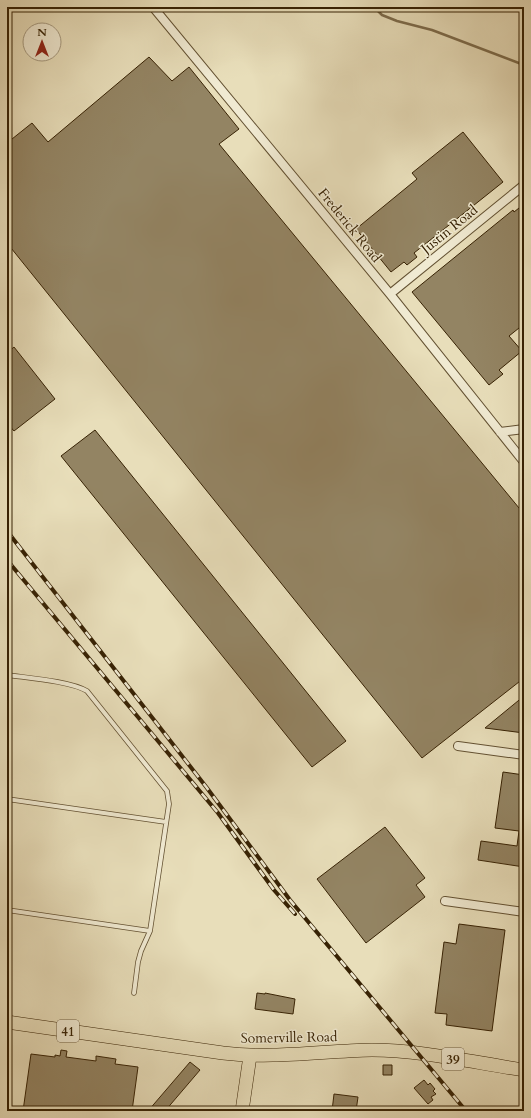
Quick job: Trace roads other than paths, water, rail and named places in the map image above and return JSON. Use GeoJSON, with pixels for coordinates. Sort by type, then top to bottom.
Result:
{"type":"FeatureCollection","features":[{"type":"Feature","properties":{"kind":"main road","name":"Somerville Road"},"geometry":{"type":"LineString","coordinates":[[7,1022],[250,1056],[373,1050],[418,1054],[524,1070]]}},
{"type":"Feature","properties":{"kind":"main road"},"geometry":{"type":"LineString","coordinates":[[242,1111],[250,1056]]}},
{"type":"Feature","properties":{"kind":"street","name":"Frederick Road"},"geometry":{"type":"LineString","coordinates":[[153,7],[390,294],[524,462]]}},
{"type":"Feature","properties":{"kind":"street","name":"Justin Road"},"geometry":{"type":"LineString","coordinates":[[390,294],[524,185]]}},
{"type":"Feature","properties":{"kind":"street"},"geometry":{"type":"LineString","coordinates":[[500,432],[524,429]]}},
{"type":"Feature","properties":{"kind":"street"},"geometry":{"type":"LineString","coordinates":[[458,746],[524,755]]}},
{"type":"Feature","properties":{"kind":"street"},"geometry":{"type":"LineString","coordinates":[[445,901],[524,912]]}},
{"type":"Feature","properties":{"kind":"lane"},"geometry":{"type":"LineString","coordinates":[[7,675],[82,687],[87,691],[167,791],[169,804],[150,931],[138,962],[134,993]]}},
{"type":"Feature","properties":{"kind":"lane"},"geometry":{"type":"LineString","coordinates":[[7,799],[166,822]]}},
{"type":"Feature","properties":{"kind":"lane"},"geometry":{"type":"LineString","coordinates":[[7,910],[150,931]]}},
{"type":"Feature","properties":{"kind":"waterway"},"geometry":{"type":"LineString","coordinates":[[374,7],[382,15],[397,21],[432,30],[524,65]]}},
{"type":"Feature","properties":{"kind":"railway"},"geometry":{"type":"LineString","coordinates":[[7,531],[207,788],[290,900],[466,1111]]}},
{"type":"Feature","properties":{"kind":"railway"},"geometry":{"type":"LineString","coordinates":[[7,560],[218,813],[274,890],[295,914]]}}]}
